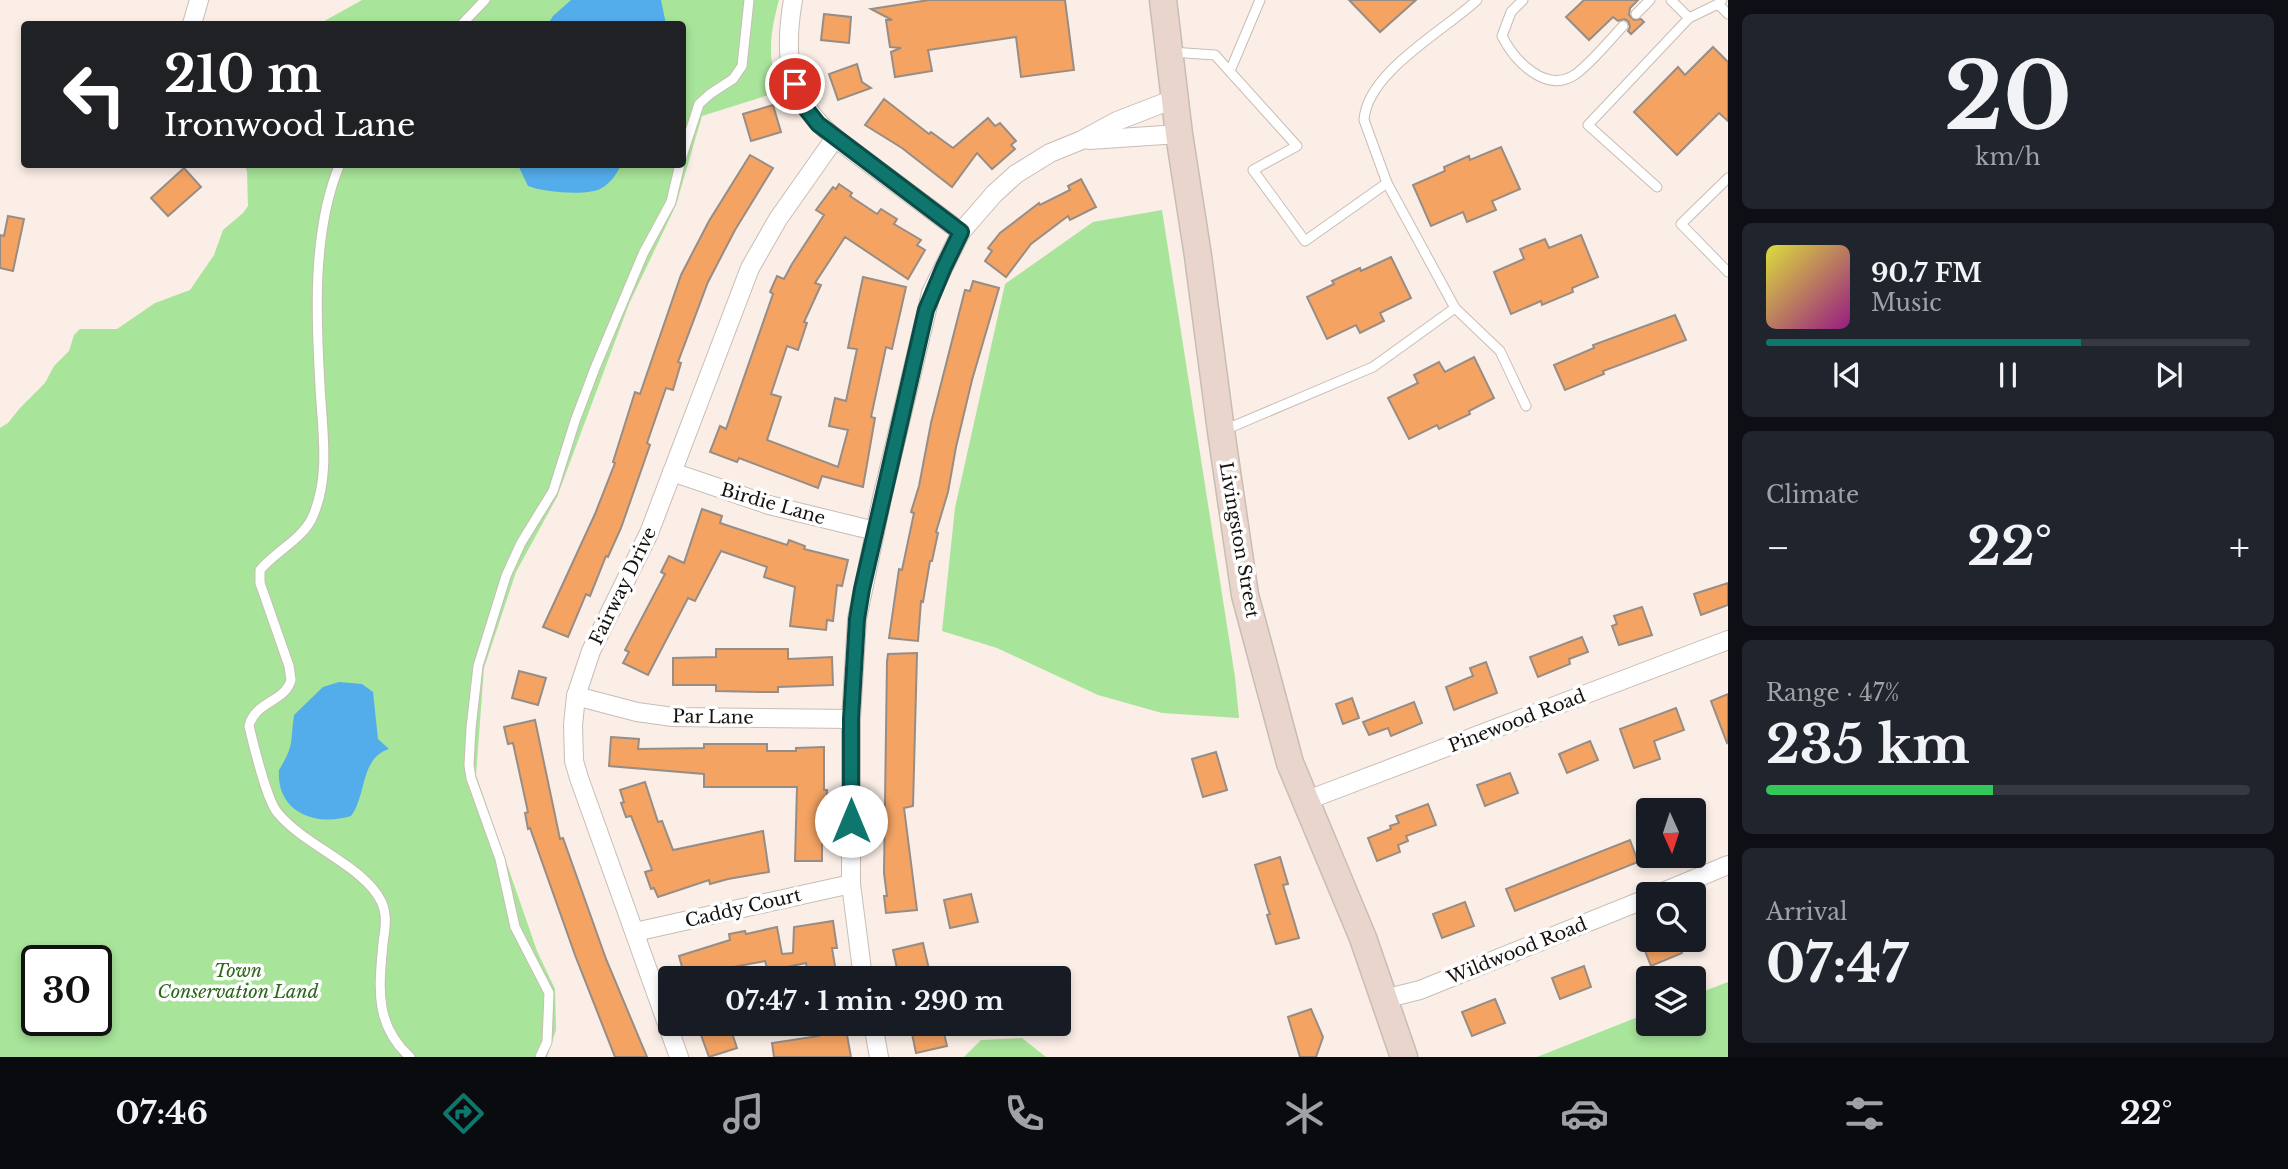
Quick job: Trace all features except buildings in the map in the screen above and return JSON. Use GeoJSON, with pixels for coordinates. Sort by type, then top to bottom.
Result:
{"type":"FeatureCollection","features":[{"type":"Feature","properties":{"kind":"street"},"geometry":{"type":"LineString","coordinates":[[193,21],[199,0]]}},
{"type":"Feature","properties":{"kind":"street"},"geometry":{"type":"LineString","coordinates":[[793,0],[788,31],[788,62],[807,110],[818,124],[835,138],[961,232]]}},
{"type":"Feature","properties":{"kind":"street","name":"Livingston Street"},"geometry":{"type":"LineString","coordinates":[[1163,0],[1174,99],[1245,595],[1290,763],[1363,938],[1404,1057]]}},
{"type":"Feature","properties":{"kind":"street"},"geometry":{"type":"LineString","coordinates":[[861,966],[851,884],[851,719],[857,619],[926,310],[961,232],[985,203],[1016,174],[1050,153],[1117,121],[1174,99]]}},
{"type":"Feature","properties":{"kind":"street"},"geometry":{"type":"LineString","coordinates":[[1082,140],[1179,134]]}},
{"type":"Feature","properties":{"kind":"street","name":"Fairway Drive"},"geometry":{"type":"LineString","coordinates":[[679,1057],[574,761],[573,725],[576,696],[591,651],[633,571],[750,268],[778,219],[835,138]]}},
{"type":"Feature","properties":{"kind":"street","name":"Birdie Lane"},"geometry":{"type":"LineString","coordinates":[[672,472],[769,505],[875,531]]}},
{"type":"Feature","properties":{"kind":"street","name":"Pinewood Road"},"geometry":{"type":"LineString","coordinates":[[1306,801],[1728,640]]}},
{"type":"Feature","properties":{"kind":"street","name":"Par Lane"},"geometry":{"type":"LineString","coordinates":[[576,696],[637,712],[673,717],[851,719]]}},
{"type":"Feature","properties":{"kind":"street"},"geometry":{"type":"LineString","coordinates":[[1687,882],[1728,865]]}},
{"type":"Feature","properties":{"kind":"street","name":"Caddy Court"},"geometry":{"type":"LineString","coordinates":[[635,932],[851,884]]}},
{"type":"Feature","properties":{"kind":"street","name":"Wildwood Road"},"geometry":{"type":"LineString","coordinates":[[1384,999],[1420,990],[1636,903]]}},
{"type":"Feature","properties":{"kind":"street"},"geometry":{"type":"LineString","coordinates":[[875,1036],[879,1057]]}},
{"type":"Feature","properties":{"kind":"lane"},"geometry":{"type":"LineString","coordinates":[[465,21],[485,0]]}},
{"type":"Feature","properties":{"kind":"lane"},"geometry":{"type":"LineString","coordinates":[[686,144],[699,104],[733,79],[742,66],[748,0]]}},
{"type":"Feature","properties":{"kind":"lane"},"geometry":{"type":"LineString","coordinates":[[1230,71],[1260,0]]}},
{"type":"Feature","properties":{"kind":"lane"},"geometry":{"type":"LineString","coordinates":[[1477,0],[1402,60],[1372,91],[1364,109],[1364,120],[1387,183],[1455,308],[1500,351],[1526,406]]}},
{"type":"Feature","properties":{"kind":"lane"},"geometry":{"type":"LineString","coordinates":[[1523,0],[1511,12],[1502,36],[1511,52],[1529,71],[1553,80],[1574,75],[1623,26]]}},
{"type":"Feature","properties":{"kind":"lane"},"geometry":{"type":"LineString","coordinates":[[1636,14],[1650,0]]}},
{"type":"Feature","properties":{"kind":"lane"},"geometry":{"type":"LineString","coordinates":[[1671,0],[1689,18]]}},
{"type":"Feature","properties":{"kind":"lane"},"geometry":{"type":"LineString","coordinates":[[1657,187],[1588,125],[1689,18],[1720,2],[1728,14]]}},
{"type":"Feature","properties":{"kind":"lane"},"geometry":{"type":"LineString","coordinates":[[1169,52],[1215,55],[1297,146],[1253,170],[1305,241],[1387,183]]}},
{"type":"Feature","properties":{"kind":"lane"},"geometry":{"type":"LineString","coordinates":[[338,168],[330,188],[319,255],[318,358],[325,469],[312,519],[300,535],[260,570],[260,583],[289,666],[291,680],[284,692],[257,710],[249,726],[274,808],[306,839],[366,881],[380,899],[385,919],[380,983],[382,1006],[389,1034],[398,1047],[410,1057]]}},
{"type":"Feature","properties":{"kind":"lane"},"geometry":{"type":"LineString","coordinates":[[540,1057],[547,1042],[549,993],[515,927],[500,859],[471,778],[471,728],[478,666],[514,555],[553,491],[591,379],[643,254],[671,202],[679,168]]}},
{"type":"Feature","properties":{"kind":"lane"},"geometry":{"type":"LineString","coordinates":[[1728,178],[1681,224],[1728,272]]}},
{"type":"Feature","properties":{"kind":"lane"},"geometry":{"type":"LineString","coordinates":[[1220,431],[1374,368],[1455,308]]}},
{"type":"Feature","properties":{"kind":"green space","name":"Town Conservation Land"},"geometry":{"type":"Polygon","coordinates":[[[362,0],[779,0],[771,46],[778,92],[702,116],[676,205],[629,304],[557,497],[516,572],[484,668],[476,775],[537,951],[555,989],[556,1030],[547,1057],[0,1057],[0,428],[8,423],[45,383],[54,366],[69,351],[74,335],[80,329],[117,329],[155,303],[190,290],[214,255],[223,230],[248,206],[246,168],[686,168],[686,21],[324,21],[362,0]]]}},
{"type":"Feature","properties":{"kind":"green space"},"geometry":{"type":"Polygon","coordinates":[[[1162,210],[1235,677],[1239,718],[1162,713],[1098,695],[997,648],[942,631],[955,508],[1005,284],[1093,222],[1162,210]]]}},
{"type":"Feature","properties":{"kind":"green space"},"geometry":{"type":"Polygon","coordinates":[[[1728,982],[1728,1057],[1537,1057],[1636,1018],[1636,1036],[1706,1036],[1706,990],[1728,982]]]}},
{"type":"Feature","properties":{"kind":"green space"},"geometry":{"type":"Polygon","coordinates":[[[1022,1038],[1046,1057],[964,1057],[981,1040],[1022,1038]]]}},
{"type":"Feature","properties":{"kind":"water"},"geometry":{"type":"Polygon","coordinates":[[[571,0],[661,0],[665,21],[550,21],[571,0]]]}},
{"type":"Feature","properties":{"kind":"water"},"geometry":{"type":"Polygon","coordinates":[[[519,168],[619,168],[604,187],[593,191],[575,193],[528,186],[519,168]]]}},
{"type":"Feature","properties":{"kind":"water"},"geometry":{"type":"Polygon","coordinates":[[[339,682],[362,684],[373,692],[378,739],[389,749],[373,760],[351,816],[325,819],[301,813],[291,806],[280,784],[279,770],[290,748],[294,715],[323,687],[339,682]]]}},
{"type":"Feature","properties":{"kind":"route"},"geometry":{"type":"LineString","coordinates":[[795,84],[807,110],[818,124],[961,232],[926,310],[862,589],[853,666],[851,821]]}}]}
